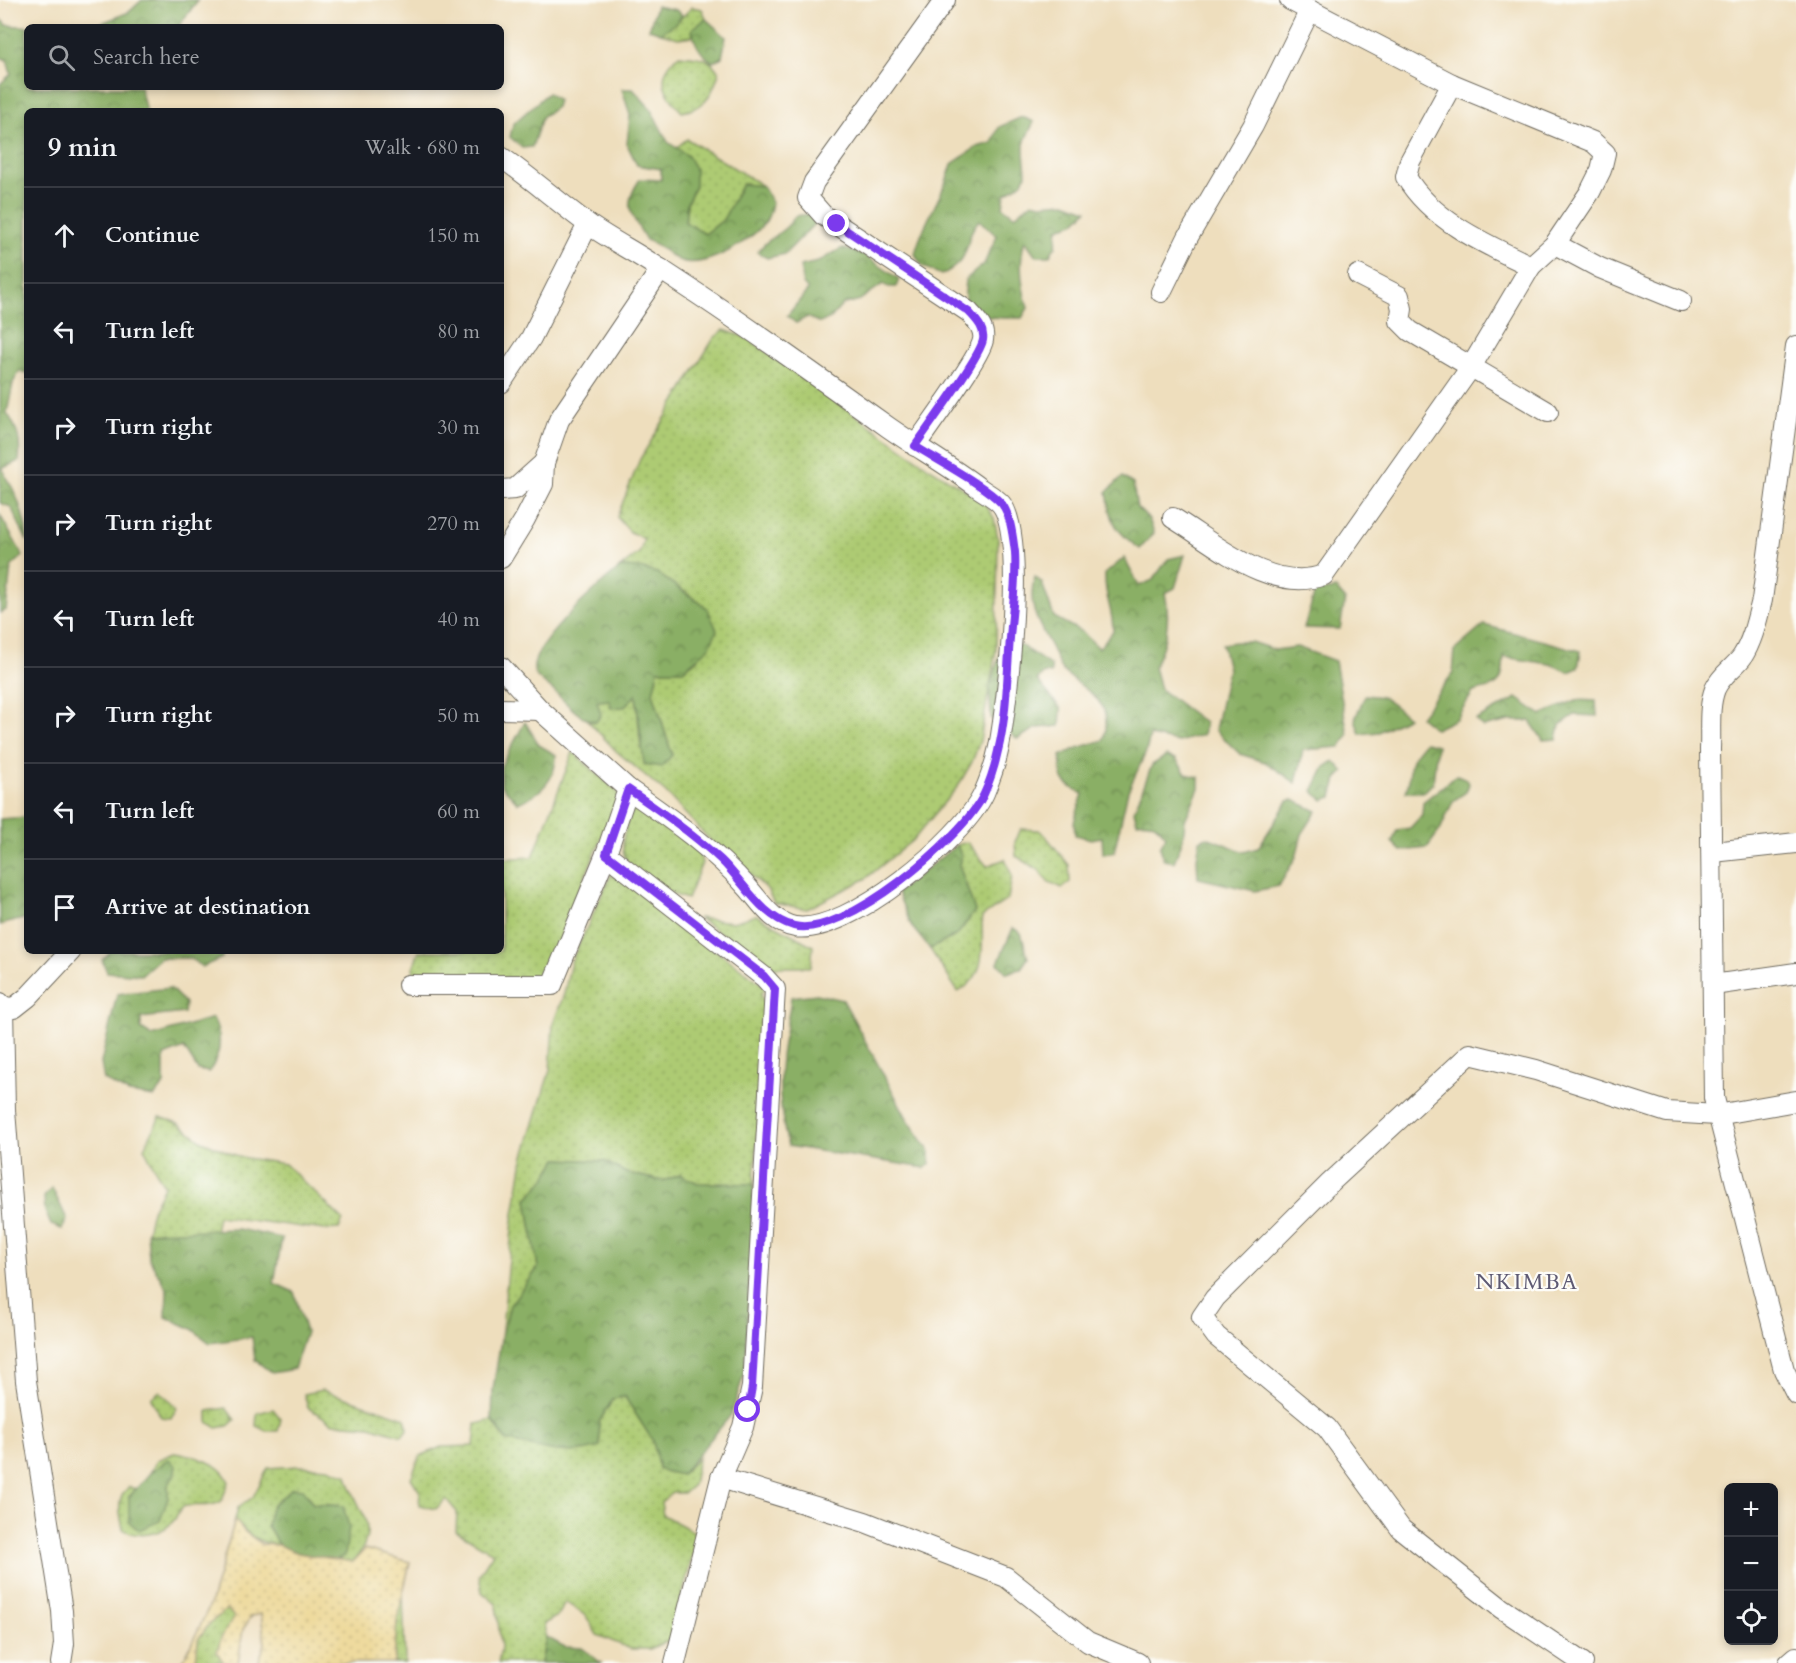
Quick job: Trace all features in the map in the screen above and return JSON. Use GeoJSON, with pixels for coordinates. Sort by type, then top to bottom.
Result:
{"type":"FeatureCollection","features":[{"type":"Feature","properties":{"kind":"street"},"geometry":{"type":"LineString","coordinates":[[915,446],[974,357],[983,340],[981,326],[969,312],[823,215],[808,198],[814,182],[945,0]]}},
{"type":"Feature","properties":{"kind":"street"},"geometry":{"type":"LineString","coordinates":[[1173,518],[1251,566],[1293,581],[1308,581],[1324,575],[1472,367],[1531,266],[1555,244],[1590,192],[1605,153],[1593,142],[1452,84],[1290,0]]}},
{"type":"Feature","properties":{"kind":"street"},"geometry":{"type":"LineString","coordinates":[[1161,292],[1188,237],[1253,126],[1310,10]]}},
{"type":"Feature","properties":{"kind":"street"},"geometry":{"type":"LineString","coordinates":[[1452,84],[1410,161],[1406,177],[1417,195],[1477,240],[1531,266]]}},
{"type":"Feature","properties":{"kind":"street"},"geometry":{"type":"LineString","coordinates":[[504,159],[539,183],[588,224],[661,269],[770,342],[1002,505],[1012,530],[1015,555],[1005,695],[998,750],[983,795],[955,834],[907,876],[852,912],[827,924],[795,927],[771,916],[721,860],[680,825],[628,789],[540,710],[504,670]]}},
{"type":"Feature","properties":{"kind":"street"},"geometry":{"type":"LineString","coordinates":[[504,379],[531,338],[588,224]]}},
{"type":"Feature","properties":{"kind":"street"},"geometry":{"type":"LineString","coordinates":[[1555,244],[1600,268],[1681,301]]}},
{"type":"Feature","properties":{"kind":"street"},"geometry":{"type":"LineString","coordinates":[[504,553],[543,484],[544,463],[559,420],[661,269]]}},
{"type":"Feature","properties":{"kind":"street"},"geometry":{"type":"LineString","coordinates":[[1358,275],[1398,296],[1402,309],[1400,321],[1410,331],[1548,412]]}},
{"type":"Feature","properties":{"kind":"street"},"geometry":{"type":"LineString","coordinates":[[1796,346],[1762,600],[1754,631],[1741,657],[1724,674],[1715,689],[1711,706],[1714,1098],[1784,1370],[1796,1394]]}},
{"type":"Feature","properties":{"kind":"street"},"geometry":{"type":"LineString","coordinates":[[504,490],[515,489],[544,463]]}},
{"type":"Feature","properties":{"kind":"street"},"geometry":{"type":"LineString","coordinates":[[504,709],[540,710]]}},
{"type":"Feature","properties":{"kind":"street"},"geometry":{"type":"LineString","coordinates":[[408,985],[552,985],[606,854],[628,789]]}},
{"type":"Feature","properties":{"kind":"street"},"geometry":{"type":"LineString","coordinates":[[1713,852],[1796,843]]}},
{"type":"Feature","properties":{"kind":"street"},"geometry":{"type":"LineString","coordinates":[[606,854],[764,976],[775,989],[752,1387],[743,1427],[721,1478],[675,1663]]}},
{"type":"Feature","properties":{"kind":"street"},"geometry":{"type":"LineString","coordinates":[[61,1663],[64,1644],[62,1611],[26,1381],[6,1133],[2,1005],[14,1008],[28,998],[68,954]]}},
{"type":"Feature","properties":{"kind":"street"},"geometry":{"type":"LineString","coordinates":[[1713,985],[1796,973]]}},
{"type":"Feature","properties":{"kind":"street"},"geometry":{"type":"LineString","coordinates":[[1583,1663],[1501,1608],[1401,1529],[1327,1428],[1216,1336],[1202,1317],[1215,1298],[1330,1183],[1470,1054],[1536,1070],[1667,1112],[1717,1115],[1796,1101]]}},
{"type":"Feature","properties":{"kind":"street"},"geometry":{"type":"LineString","coordinates":[[721,1478],[865,1522],[1006,1577],[1088,1642],[1138,1663]]}},
{"type":"Feature","properties":{"kind":"street"},"geometry":{"type":"LineString","coordinates":[[1789,1663],[1796,1657]]}},
{"type":"Feature","properties":{"kind":"green space"},"geometry":{"type":"Polygon","coordinates":[[[142,0],[198,0],[180,24],[99,24],[129,12],[142,0]]]}},
{"type":"Feature","properties":{"kind":"green space"},"geometry":{"type":"Polygon","coordinates":[[[656,6],[676,10],[682,15],[677,22],[661,33],[649,29],[656,6]]]}},
{"type":"Feature","properties":{"kind":"green space"},"geometry":{"type":"Polygon","coordinates":[[[692,7],[702,9],[706,19],[692,29],[693,36],[678,38],[661,33],[677,22],[692,7]]]}},
{"type":"Feature","properties":{"kind":"green space"},"geometry":{"type":"Polygon","coordinates":[[[0,18],[6,25],[24,26],[24,90],[141,90],[145,108],[24,108],[24,373],[19,372],[13,383],[7,413],[14,425],[20,448],[19,461],[3,468],[21,508],[24,535],[11,507],[0,503],[0,84],[11,74],[7,60],[0,57],[0,18]]]}},
{"type":"Feature","properties":{"kind":"green space"},"geometry":{"type":"Polygon","coordinates":[[[706,19],[726,37],[722,57],[713,62],[698,48],[692,29],[706,19]]]}},
{"type":"Feature","properties":{"kind":"green space"},"geometry":{"type":"Polygon","coordinates":[[[679,55],[707,60],[719,73],[707,99],[697,107],[682,112],[670,98],[664,84],[666,70],[679,55]]]}},
{"type":"Feature","properties":{"kind":"green space"},"geometry":{"type":"Polygon","coordinates":[[[622,89],[633,89],[650,108],[668,142],[688,156],[695,169],[695,186],[687,203],[685,222],[705,234],[723,220],[742,184],[763,186],[772,203],[767,219],[759,229],[728,252],[703,261],[681,261],[646,240],[632,216],[631,197],[640,179],[661,180],[661,169],[637,165],[627,144],[630,115],[622,89]]]}},
{"type":"Feature","properties":{"kind":"green space"},"geometry":{"type":"Polygon","coordinates":[[[548,93],[558,100],[556,107],[542,117],[532,147],[522,148],[510,137],[513,124],[548,93]]]}},
{"type":"Feature","properties":{"kind":"green space"},"geometry":{"type":"Polygon","coordinates":[[[1022,117],[1034,122],[1024,145],[1026,175],[1021,183],[1005,194],[1003,207],[1015,216],[1032,202],[1041,204],[1065,202],[1087,210],[1074,223],[1058,228],[1056,246],[1049,256],[1036,256],[1025,240],[1021,274],[1028,308],[1022,318],[989,317],[974,311],[965,299],[966,279],[984,264],[997,236],[979,220],[970,235],[964,256],[952,269],[941,275],[922,266],[915,254],[952,164],[977,147],[992,143],[999,127],[1022,117]]]}},
{"type":"Feature","properties":{"kind":"green space"},"geometry":{"type":"Polygon","coordinates":[[[687,139],[763,186],[742,184],[723,220],[705,234],[685,222],[687,203],[695,186],[676,148],[687,139]]]}},
{"type":"Feature","properties":{"kind":"green space"},"geometry":{"type":"Polygon","coordinates":[[[810,214],[817,218],[815,223],[785,254],[767,258],[757,252],[792,222],[795,216],[810,214]]]}},
{"type":"Feature","properties":{"kind":"green space"},"geometry":{"type":"Polygon","coordinates":[[[842,248],[864,255],[899,279],[896,287],[883,284],[857,302],[843,304],[831,318],[820,323],[807,317],[796,323],[787,316],[808,290],[803,284],[800,266],[818,262],[842,248]]]}},
{"type":"Feature","properties":{"kind":"green space"},"geometry":{"type":"Polygon","coordinates":[[[724,330],[747,338],[930,468],[983,501],[994,518],[998,539],[996,650],[980,741],[972,762],[958,786],[914,839],[865,879],[807,909],[774,903],[767,889],[712,842],[666,793],[616,751],[587,720],[596,722],[596,701],[610,700],[611,708],[636,695],[641,749],[672,755],[653,692],[658,670],[683,670],[697,660],[707,608],[657,575],[634,568],[621,567],[640,552],[644,539],[630,532],[617,517],[640,459],[714,338],[724,330]]]}},
{"type":"Feature","properties":{"kind":"green space"},"geometry":{"type":"Polygon","coordinates":[[[1122,477],[1133,484],[1137,508],[1149,519],[1154,533],[1140,549],[1120,531],[1110,511],[1107,492],[1122,477]]]}},
{"type":"Feature","properties":{"kind":"green space"},"geometry":{"type":"Polygon","coordinates":[[[0,515],[23,556],[11,567],[6,610],[0,613],[0,515]]]}},
{"type":"Feature","properties":{"kind":"green space"},"geometry":{"type":"Polygon","coordinates":[[[1185,555],[1175,588],[1165,593],[1168,613],[1166,631],[1162,649],[1154,667],[1160,689],[1205,723],[1203,735],[1178,742],[1150,736],[1146,752],[1128,791],[1114,852],[1103,854],[1102,837],[1091,839],[1075,835],[1074,822],[1083,794],[1064,780],[1061,756],[1077,748],[1104,740],[1105,715],[1097,699],[1059,666],[1035,613],[1032,596],[1035,577],[1042,583],[1054,617],[1082,632],[1099,648],[1113,631],[1105,574],[1124,558],[1139,586],[1153,580],[1168,559],[1185,555]]]}},
{"type":"Feature","properties":{"kind":"green space"},"geometry":{"type":"Polygon","coordinates":[[[621,567],[639,568],[657,573],[707,608],[717,630],[709,648],[683,670],[658,670],[653,693],[672,755],[662,767],[644,764],[636,695],[624,707],[611,708],[610,700],[597,701],[601,715],[596,722],[574,710],[535,674],[535,663],[552,633],[621,567]]]}},
{"type":"Feature","properties":{"kind":"green space"},"geometry":{"type":"Polygon","coordinates":[[[1336,589],[1345,599],[1340,629],[1304,628],[1315,592],[1336,589]]]}},
{"type":"Feature","properties":{"kind":"green space"},"geometry":{"type":"Polygon","coordinates":[[[1484,625],[1581,651],[1578,668],[1569,672],[1550,664],[1504,657],[1501,679],[1498,683],[1473,692],[1456,719],[1435,729],[1420,717],[1453,673],[1455,650],[1484,625]]]}},
{"type":"Feature","properties":{"kind":"green space"},"geometry":{"type":"Polygon","coordinates":[[[1251,642],[1275,650],[1297,647],[1335,661],[1348,735],[1340,747],[1303,750],[1296,783],[1265,762],[1240,754],[1215,730],[1228,669],[1222,644],[1251,642]]]}},
{"type":"Feature","properties":{"kind":"green space"},"geometry":{"type":"Polygon","coordinates":[[[1003,645],[1020,645],[1051,666],[1051,674],[1044,673],[1037,680],[1061,709],[1060,726],[1037,728],[1017,739],[991,718],[989,688],[1003,645]]]}},
{"type":"Feature","properties":{"kind":"green space"},"geometry":{"type":"Polygon","coordinates":[[[1365,695],[1383,697],[1408,717],[1379,732],[1360,734],[1355,719],[1365,695]]]}},
{"type":"Feature","properties":{"kind":"green space"},"geometry":{"type":"Polygon","coordinates":[[[1517,698],[1541,715],[1576,700],[1596,701],[1597,716],[1575,715],[1560,725],[1557,739],[1543,740],[1530,721],[1509,721],[1483,727],[1476,720],[1517,698]]]}},
{"type":"Feature","properties":{"kind":"green space"},"geometry":{"type":"Polygon","coordinates":[[[525,722],[539,745],[556,755],[550,779],[540,791],[518,803],[504,788],[504,760],[525,722]]]}},
{"type":"Feature","properties":{"kind":"green space"},"geometry":{"type":"Polygon","coordinates":[[[1425,742],[1437,745],[1433,783],[1424,792],[1406,792],[1411,762],[1425,742]]]}},
{"type":"Feature","properties":{"kind":"green space"},"geometry":{"type":"Polygon","coordinates":[[[573,752],[620,794],[568,917],[547,980],[415,976],[413,968],[418,954],[504,954],[504,859],[533,857],[573,752]]]}},
{"type":"Feature","properties":{"kind":"green space"},"geometry":{"type":"Polygon","coordinates":[[[1166,756],[1176,759],[1186,774],[1199,777],[1199,788],[1185,820],[1183,839],[1174,862],[1164,860],[1160,847],[1166,836],[1163,832],[1150,822],[1137,822],[1134,811],[1152,765],[1166,756]]]}},
{"type":"Feature","properties":{"kind":"green space"},"geometry":{"type":"Polygon","coordinates":[[[1334,761],[1344,772],[1337,779],[1332,797],[1323,800],[1313,791],[1325,767],[1334,761]]]}},
{"type":"Feature","properties":{"kind":"green space"},"geometry":{"type":"Polygon","coordinates":[[[1457,775],[1467,779],[1469,784],[1466,792],[1453,801],[1440,830],[1427,848],[1401,851],[1392,842],[1397,830],[1410,828],[1422,815],[1423,802],[1457,775]]]}},
{"type":"Feature","properties":{"kind":"green space"},"geometry":{"type":"Polygon","coordinates":[[[1293,800],[1317,811],[1302,834],[1296,857],[1279,886],[1255,891],[1198,878],[1197,858],[1200,840],[1207,837],[1244,852],[1258,848],[1288,801],[1293,800]]]}},
{"type":"Feature","properties":{"kind":"green space"},"geometry":{"type":"Polygon","coordinates":[[[641,806],[699,852],[702,863],[687,899],[648,880],[638,873],[625,858],[623,843],[626,827],[633,807],[641,806]]]}},
{"type":"Feature","properties":{"kind":"green space"},"geometry":{"type":"Polygon","coordinates":[[[24,817],[24,919],[0,925],[0,819],[24,817]]]}},
{"type":"Feature","properties":{"kind":"green space"},"geometry":{"type":"Polygon","coordinates":[[[1021,829],[1039,830],[1045,835],[1069,865],[1070,882],[1062,888],[1047,881],[1039,870],[1016,856],[1015,842],[1021,829]]]}},
{"type":"Feature","properties":{"kind":"green space"},"geometry":{"type":"Polygon","coordinates":[[[967,842],[987,866],[1005,859],[1012,876],[1008,899],[982,917],[982,949],[979,969],[968,985],[958,992],[930,949],[957,935],[975,911],[959,865],[961,855],[957,845],[967,842]]]}},
{"type":"Feature","properties":{"kind":"green space"},"geometry":{"type":"Polygon","coordinates":[[[957,845],[961,855],[959,865],[975,911],[957,935],[930,949],[912,927],[897,892],[957,845]]]}},
{"type":"Feature","properties":{"kind":"green space"},"geometry":{"type":"Polygon","coordinates":[[[611,875],[627,881],[648,902],[766,987],[761,994],[764,1002],[764,1040],[754,1184],[698,1183],[680,1175],[663,1181],[626,1173],[604,1161],[557,1159],[545,1179],[527,1199],[538,1268],[510,1305],[501,1339],[513,1220],[523,1159],[550,1070],[553,1024],[564,994],[571,962],[611,875]]]}},
{"type":"Feature","properties":{"kind":"green space"},"geometry":{"type":"Polygon","coordinates":[[[756,915],[813,946],[811,967],[772,967],[698,918],[733,922],[756,915]]]}},
{"type":"Feature","properties":{"kind":"green space"},"geometry":{"type":"Polygon","coordinates":[[[1013,928],[1021,933],[1028,958],[1021,968],[1007,973],[998,963],[1013,928]]]}},
{"type":"Feature","properties":{"kind":"green space"},"geometry":{"type":"Polygon","coordinates":[[[108,954],[222,954],[222,958],[202,967],[190,958],[160,958],[141,975],[107,972],[102,960],[108,954]]]}},
{"type":"Feature","properties":{"kind":"green space"},"geometry":{"type":"Polygon","coordinates":[[[170,988],[185,1003],[184,1013],[141,1018],[141,1029],[152,1036],[213,1018],[218,1032],[219,1046],[216,1059],[209,1072],[198,1070],[184,1048],[164,1056],[164,1085],[154,1097],[129,1093],[104,1080],[101,1063],[117,994],[170,988]]]}},
{"type":"Feature","properties":{"kind":"green space"},"geometry":{"type":"Polygon","coordinates":[[[817,994],[843,1000],[907,1118],[930,1152],[930,1164],[925,1168],[788,1146],[782,1113],[780,1068],[791,997],[817,994]]]}},
{"type":"Feature","properties":{"kind":"green space"},"geometry":{"type":"Polygon","coordinates":[[[160,1117],[178,1123],[202,1141],[240,1157],[285,1164],[343,1220],[339,1229],[325,1230],[218,1216],[215,1231],[147,1232],[152,1210],[164,1186],[144,1148],[160,1117]]]}},
{"type":"Feature","properties":{"kind":"green space"},"geometry":{"type":"Polygon","coordinates":[[[557,1159],[604,1161],[626,1173],[663,1181],[680,1175],[698,1183],[754,1184],[745,1371],[731,1415],[681,1475],[659,1470],[653,1441],[625,1397],[613,1399],[599,1422],[600,1446],[589,1450],[566,1452],[506,1440],[492,1420],[493,1390],[501,1339],[510,1305],[538,1268],[527,1199],[545,1179],[557,1159]]]}},
{"type":"Feature","properties":{"kind":"green space"},"geometry":{"type":"Polygon","coordinates":[[[52,1188],[67,1219],[62,1229],[51,1225],[45,1211],[44,1197],[52,1188]]]}},
{"type":"Feature","properties":{"kind":"green space"},"geometry":{"type":"Polygon","coordinates":[[[238,1229],[282,1238],[274,1283],[294,1292],[306,1332],[294,1369],[272,1373],[255,1360],[252,1337],[210,1343],[192,1329],[166,1317],[167,1290],[149,1258],[147,1232],[238,1229]]]}},
{"type":"Feature","properties":{"kind":"green space"},"geometry":{"type":"Polygon","coordinates":[[[322,1390],[405,1418],[408,1428],[402,1436],[370,1426],[333,1423],[308,1408],[304,1394],[322,1390]]]}},
{"type":"Feature","properties":{"kind":"green space"},"geometry":{"type":"Polygon","coordinates":[[[160,1391],[177,1408],[171,1418],[161,1417],[151,1398],[160,1391]]]}},
{"type":"Feature","properties":{"kind":"green space"},"geometry":{"type":"Polygon","coordinates":[[[625,1397],[653,1441],[660,1470],[681,1475],[698,1458],[693,1485],[684,1493],[672,1493],[661,1502],[663,1515],[698,1534],[671,1639],[650,1649],[631,1649],[597,1635],[586,1616],[565,1602],[559,1615],[544,1624],[546,1637],[541,1663],[498,1663],[501,1647],[496,1604],[482,1592],[479,1575],[493,1553],[456,1531],[457,1512],[446,1499],[436,1509],[419,1505],[420,1492],[411,1478],[420,1456],[441,1447],[474,1446],[476,1424],[492,1420],[506,1440],[553,1450],[600,1446],[599,1422],[613,1399],[625,1397]]]}},
{"type":"Feature","properties":{"kind":"green space"},"geometry":{"type":"Polygon","coordinates":[[[226,1408],[235,1420],[228,1426],[217,1428],[208,1422],[208,1411],[226,1408]]]}},
{"type":"Feature","properties":{"kind":"green space"},"geometry":{"type":"Polygon","coordinates":[[[273,1409],[281,1419],[278,1431],[267,1431],[256,1426],[257,1413],[273,1409]]]}},
{"type":"Feature","properties":{"kind":"green space"},"geometry":{"type":"Polygon","coordinates":[[[174,1453],[198,1458],[220,1469],[229,1482],[221,1502],[183,1507],[170,1524],[158,1532],[143,1535],[123,1529],[120,1501],[129,1487],[136,1489],[129,1497],[168,1498],[168,1484],[174,1476],[168,1459],[150,1473],[157,1460],[174,1453]]]}},
{"type":"Feature","properties":{"kind":"green space"},"geometry":{"type":"Polygon","coordinates":[[[168,1459],[176,1466],[174,1476],[168,1484],[168,1498],[160,1521],[139,1530],[129,1522],[129,1497],[150,1473],[168,1459]]]}},
{"type":"Feature","properties":{"kind":"green space"},"geometry":{"type":"Polygon","coordinates":[[[299,1466],[329,1468],[347,1475],[367,1527],[367,1538],[353,1562],[336,1560],[345,1554],[343,1506],[313,1504],[307,1494],[267,1525],[279,1545],[254,1537],[235,1520],[238,1508],[253,1497],[268,1468],[299,1466]]]}},
{"type":"Feature","properties":{"kind":"green space"},"geometry":{"type":"Polygon","coordinates":[[[292,1488],[303,1489],[313,1504],[343,1506],[349,1527],[345,1555],[336,1560],[298,1553],[279,1545],[267,1525],[271,1507],[292,1488]]]}},
{"type":"Feature","properties":{"kind":"green space"},"geometry":{"type":"Polygon","coordinates":[[[403,1592],[405,1663],[394,1663],[397,1620],[403,1592]]]}},
{"type":"Feature","properties":{"kind":"green space"},"geometry":{"type":"Polygon","coordinates":[[[227,1609],[235,1617],[217,1652],[224,1662],[196,1663],[198,1639],[210,1623],[227,1609]]]}},
{"type":"Feature","properties":{"kind":"green space"},"geometry":{"type":"Polygon","coordinates":[[[546,1637],[565,1647],[582,1648],[601,1663],[541,1663],[546,1637]]]}},
{"type":"Feature","properties":{"kind":"sand"},"geometry":{"type":"Polygon","coordinates":[[[235,1520],[245,1532],[262,1544],[279,1545],[298,1553],[353,1562],[365,1549],[410,1562],[397,1620],[394,1663],[258,1663],[265,1644],[261,1614],[252,1616],[243,1629],[238,1663],[224,1663],[217,1652],[221,1638],[234,1617],[227,1609],[210,1623],[198,1639],[196,1663],[182,1663],[210,1605],[235,1520]]]}},
{"type":"Feature","properties":{"kind":"district","name":"NKIMBA"},"geometry":{"type":"Point","coordinates":[1527,1281]}},
{"type":"Feature","properties":{"kind":"route"},"geometry":{"type":"LineString","coordinates":[[748,1410],[752,1387],[765,1192],[776,1006],[775,989],[764,976],[606,854],[628,789],[680,825],[721,860],[771,916],[795,927],[827,924],[852,912],[907,876],[955,834],[983,795],[998,750],[1011,621],[1015,555],[1012,530],[1002,505],[959,473],[915,446],[974,357],[983,340],[981,326],[969,312],[837,224]]}}]}
